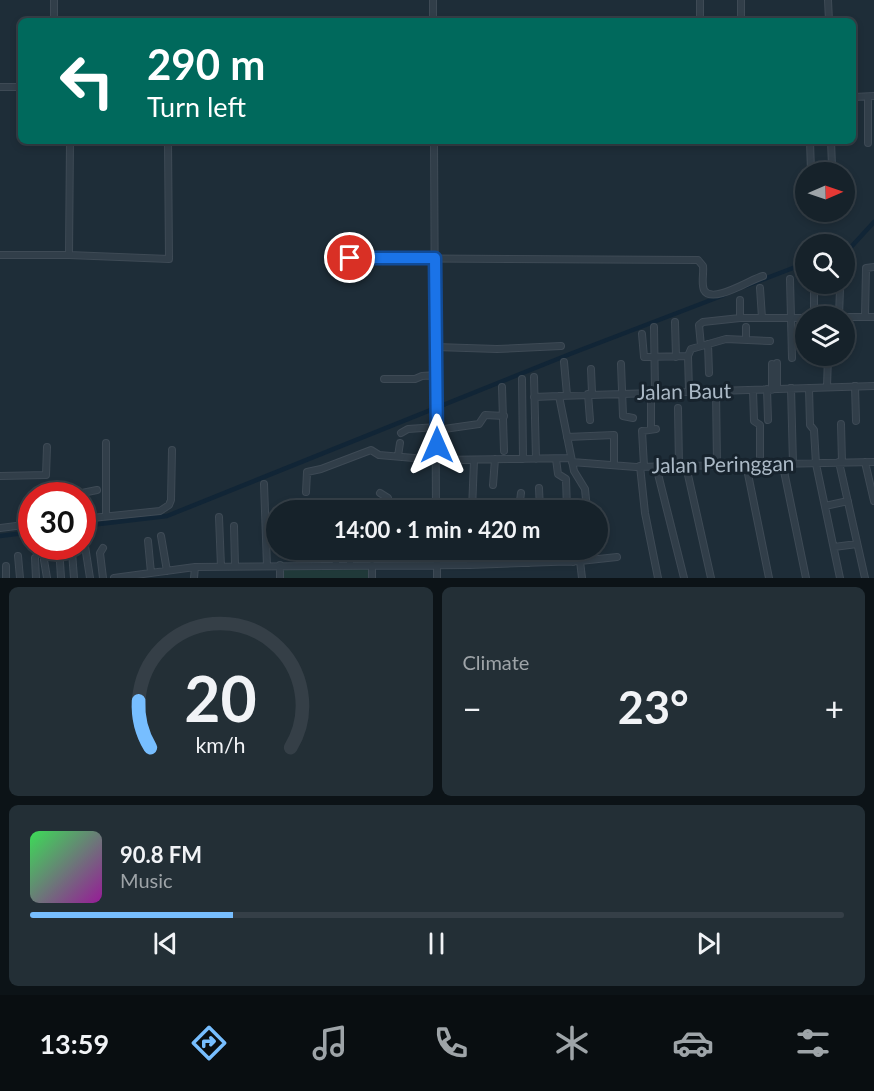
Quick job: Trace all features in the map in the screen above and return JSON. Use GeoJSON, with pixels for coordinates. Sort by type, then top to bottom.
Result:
{"type":"FeatureCollection","features":[{"type":"Feature","properties":{"kind":"street"},"geometry":{"type":"LineString","coordinates":[[54,0],[54,18]]}},
{"type":"Feature","properties":{"kind":"street"},"geometry":{"type":"LineString","coordinates":[[433,0],[433,18]]}},
{"type":"Feature","properties":{"kind":"street"},"geometry":{"type":"LineString","coordinates":[[700,0],[700,18]]}},
{"type":"Feature","properties":{"kind":"street"},"geometry":{"type":"LineString","coordinates":[[741,0],[741,18]]}},
{"type":"Feature","properties":{"kind":"street"},"geometry":{"type":"LineString","coordinates":[[828,0],[829,18]]}},
{"type":"Feature","properties":{"kind":"street"},"geometry":{"type":"LineString","coordinates":[[0,87],[18,87]]}},
{"type":"Feature","properties":{"kind":"street"},"geometry":{"type":"LineString","coordinates":[[868,143],[871,97]]}},
{"type":"Feature","properties":{"kind":"street"},"geometry":{"type":"LineString","coordinates":[[69,255],[70,144]]}},
{"type":"Feature","properties":{"kind":"street"},"geometry":{"type":"LineString","coordinates":[[0,255],[169,259],[168,144]]}},
{"type":"Feature","properties":{"kind":"street"},"geometry":{"type":"LineString","coordinates":[[434,144],[436,500]]}},
{"type":"Feature","properties":{"kind":"street"},"geometry":{"type":"LineString","coordinates":[[810,144],[811,162]]}},
{"type":"Feature","properties":{"kind":"street"},"geometry":{"type":"LineString","coordinates":[[831,144],[832,162]]}},
{"type":"Feature","properties":{"kind":"street"},"geometry":{"type":"LineString","coordinates":[[350,258],[698,260],[703,266],[703,288],[711,295],[727,292],[763,276]]}},
{"type":"Feature","properties":{"kind":"street"},"geometry":{"type":"LineString","coordinates":[[865,317],[866,268],[874,267]]}},
{"type":"Feature","properties":{"kind":"street"},"geometry":{"type":"LineString","coordinates":[[790,279],[792,358]]}},
{"type":"Feature","properties":{"kind":"street"},"geometry":{"type":"LineString","coordinates":[[760,288],[762,318]]}},
{"type":"Feature","properties":{"kind":"street"},"geometry":{"type":"LineString","coordinates":[[740,300],[740,318]]}},
{"type":"Feature","properties":{"kind":"street"},"geometry":{"type":"LineString","coordinates":[[855,317],[874,317]]}},
{"type":"Feature","properties":{"kind":"street"},"geometry":{"type":"LineString","coordinates":[[709,373],[699,328],[700,323],[740,318],[795,318]]}},
{"type":"Feature","properties":{"kind":"street"},"geometry":{"type":"LineString","coordinates":[[675,322],[676,357]]}},
{"type":"Feature","properties":{"kind":"street"},"geometry":{"type":"LineString","coordinates":[[654,327],[654,429],[642,431],[642,466],[645,513],[658,578]]}},
{"type":"Feature","properties":{"kind":"street"},"geometry":{"type":"LineString","coordinates":[[746,327],[746,340]]}},
{"type":"Feature","properties":{"kind":"street"},"geometry":{"type":"LineString","coordinates":[[642,334],[644,357],[688,356]]}},
{"type":"Feature","properties":{"kind":"street"},"geometry":{"type":"LineString","coordinates":[[689,391],[688,356],[691,349],[726,339],[770,341]]}},
{"type":"Feature","properties":{"kind":"street"},"geometry":{"type":"LineString","coordinates":[[436,347],[561,346]]}},
{"type":"Feature","properties":{"kind":"street"},"geometry":{"type":"LineString","coordinates":[[564,362],[567,395]]}},
{"type":"Feature","properties":{"kind":"street"},"geometry":{"type":"LineString","coordinates":[[768,420],[775,363]]}},
{"type":"Feature","properties":{"kind":"street"},"geometry":{"type":"LineString","coordinates":[[621,364],[622,416],[633,418]]}},
{"type":"Feature","properties":{"kind":"street"},"geometry":{"type":"LineString","coordinates":[[828,366],[828,387]]}},
{"type":"Feature","properties":{"kind":"street"},"geometry":{"type":"LineString","coordinates":[[590,420],[591,369]]}},
{"type":"Feature","properties":{"kind":"street"},"geometry":{"type":"LineString","coordinates":[[384,379],[415,379],[436,375]]}},
{"type":"Feature","properties":{"kind":"street"},"geometry":{"type":"LineString","coordinates":[[869,376],[872,386]]}},
{"type":"Feature","properties":{"kind":"street"},"geometry":{"type":"LineString","coordinates":[[534,377],[536,459]]}},
{"type":"Feature","properties":{"kind":"street"},"geometry":{"type":"LineString","coordinates":[[522,379],[523,459]]}},
{"type":"Feature","properties":{"kind":"street"},"geometry":{"type":"LineString","coordinates":[[855,386],[856,422]]}},
{"type":"Feature","properties":{"kind":"street","name":"Jalan Baut"},"geometry":{"type":"LineString","coordinates":[[534,397],[872,386]]}},
{"type":"Feature","properties":{"kind":"street"},"geometry":{"type":"LineString","coordinates":[[502,387],[504,451]]}},
{"type":"Feature","properties":{"kind":"street"},"geometry":{"type":"LineString","coordinates":[[791,388],[793,464]]}},
{"type":"Feature","properties":{"kind":"street"},"geometry":{"type":"LineString","coordinates":[[809,388],[810,425],[814,430],[816,464],[840,578]]}},
{"type":"Feature","properties":{"kind":"street"},"geometry":{"type":"LineString","coordinates":[[753,390],[754,421],[760,425],[760,464]]}},
{"type":"Feature","properties":{"kind":"street"},"geometry":{"type":"LineString","coordinates":[[716,391],[717,465]]}},
{"type":"Feature","properties":{"kind":"street"},"geometry":{"type":"LineString","coordinates":[[559,396],[576,477],[585,489],[586,500]]}},
{"type":"Feature","properties":{"kind":"street"},"geometry":{"type":"LineString","coordinates":[[678,408],[682,466],[711,578]]}},
{"type":"Feature","properties":{"kind":"street"},"geometry":{"type":"LineString","coordinates":[[401,433],[408,429],[437,429],[479,424],[486,415],[504,416]]}},
{"type":"Feature","properties":{"kind":"street"},"geometry":{"type":"LineString","coordinates":[[841,424],[841,462],[865,578]]}},
{"type":"Feature","properties":{"kind":"street"},"geometry":{"type":"LineString","coordinates":[[567,437],[614,435],[614,464]]}},
{"type":"Feature","properties":{"kind":"street"},"geometry":{"type":"LineString","coordinates":[[106,443],[106,516]]}},
{"type":"Feature","properties":{"kind":"street"},"geometry":{"type":"LineString","coordinates":[[399,456],[400,443]]}},
{"type":"Feature","properties":{"kind":"street"},"geometry":{"type":"LineString","coordinates":[[0,476],[46,475],[47,447]]}},
{"type":"Feature","properties":{"kind":"street"},"geometry":{"type":"LineString","coordinates":[[96,517],[160,511],[169,505],[172,496],[172,450]]}},
{"type":"Feature","properties":{"kind":"street","name":"Jalan Peringgan"},"geometry":{"type":"LineString","coordinates":[[306,492],[307,472],[371,450],[379,455],[436,460],[556,459],[642,466],[874,462]]}},
{"type":"Feature","properties":{"kind":"street"},"geometry":{"type":"LineString","coordinates":[[493,485],[495,459]]}},
{"type":"Feature","properties":{"kind":"street"},"geometry":{"type":"LineString","coordinates":[[556,459],[558,474],[566,479],[567,500]]}},
{"type":"Feature","properties":{"kind":"street"},"geometry":{"type":"LineString","coordinates":[[472,500],[474,460]]}},
{"type":"Feature","properties":{"kind":"street"},"geometry":{"type":"LineString","coordinates":[[865,462],[874,501]]}},
{"type":"Feature","properties":{"kind":"street"},"geometry":{"type":"LineString","coordinates":[[656,466],[684,578]]}},
{"type":"Feature","properties":{"kind":"street"},"geometry":{"type":"LineString","coordinates":[[747,469],[769,578]]}},
{"type":"Feature","properties":{"kind":"street"},"geometry":{"type":"LineString","coordinates":[[784,471],[806,578]]}},
{"type":"Feature","properties":{"kind":"street"},"geometry":{"type":"LineString","coordinates":[[264,484],[267,566]]}},
{"type":"Feature","properties":{"kind":"street"},"geometry":{"type":"LineString","coordinates":[[539,488],[540,500]]}},
{"type":"Feature","properties":{"kind":"street"},"geometry":{"type":"LineString","coordinates":[[380,493],[389,500]]}},
{"type":"Feature","properties":{"kind":"street"},"geometry":{"type":"LineString","coordinates":[[520,500],[521,493]]}},
{"type":"Feature","properties":{"kind":"street"},"geometry":{"type":"LineString","coordinates":[[825,506],[848,501]]}},
{"type":"Feature","properties":{"kind":"street"},"geometry":{"type":"LineString","coordinates":[[219,517],[221,567]]}},
{"type":"Feature","properties":{"kind":"street"},"geometry":{"type":"LineString","coordinates":[[0,528],[18,526]]}},
{"type":"Feature","properties":{"kind":"street"},"geometry":{"type":"LineString","coordinates":[[234,526],[235,567]]}},
{"type":"Feature","properties":{"kind":"street"},"geometry":{"type":"LineString","coordinates":[[161,536],[165,573]]}},
{"type":"Feature","properties":{"kind":"street"},"geometry":{"type":"LineString","coordinates":[[147,575],[148,541]]}},
{"type":"Feature","properties":{"kind":"street"},"geometry":{"type":"LineString","coordinates":[[834,547],[857,544]]}},
{"type":"Feature","properties":{"kind":"street"},"geometry":{"type":"LineString","coordinates":[[103,578],[100,553],[104,548]]}},
{"type":"Feature","properties":{"kind":"street"},"geometry":{"type":"LineString","coordinates":[[114,578],[165,573],[195,567],[470,565],[576,562],[617,557]]}},
{"type":"Feature","properties":{"kind":"street"},"geometry":{"type":"LineString","coordinates":[[18,560],[20,578]]}},
{"type":"Feature","properties":{"kind":"street"},"geometry":{"type":"LineString","coordinates":[[35,560],[36,578]]}},
{"type":"Feature","properties":{"kind":"street"},"geometry":{"type":"LineString","coordinates":[[44,560],[47,578]]}},
{"type":"Feature","properties":{"kind":"street"},"geometry":{"type":"LineString","coordinates":[[60,560],[62,578]]}},
{"type":"Feature","properties":{"kind":"street"},"geometry":{"type":"LineString","coordinates":[[73,560],[74,578]]}},
{"type":"Feature","properties":{"kind":"street"},"geometry":{"type":"LineString","coordinates":[[87,560],[90,578]]}},
{"type":"Feature","properties":{"kind":"street"},"geometry":{"type":"LineString","coordinates":[[335,560],[336,565]]}},
{"type":"Feature","properties":{"kind":"street"},"geometry":{"type":"LineString","coordinates":[[350,560],[350,565]]}},
{"type":"Feature","properties":{"kind":"street"},"geometry":{"type":"LineString","coordinates":[[437,560],[437,578]]}},
{"type":"Feature","properties":{"kind":"street"},"geometry":{"type":"LineString","coordinates":[[470,560],[470,565]]}},
{"type":"Feature","properties":{"kind":"street"},"geometry":{"type":"LineString","coordinates":[[576,562],[582,578]]}},
{"type":"Feature","properties":{"kind":"street"},"geometry":{"type":"LineString","coordinates":[[372,565],[372,578]]}},
{"type":"Feature","properties":{"kind":"street"},"geometry":{"type":"LineString","coordinates":[[6,566],[6,578]]}},
{"type":"Feature","properties":{"kind":"street"},"geometry":{"type":"LineString","coordinates":[[280,566],[280,578]]}},
{"type":"Feature","properties":{"kind":"street"},"geometry":{"type":"LineString","coordinates":[[194,578],[195,567]]}},
{"type":"Feature","properties":{"kind":"green space"},"geometry":{"type":"Polygon","coordinates":[[[281,567],[369,567],[369,578],[281,578],[281,567]]]}},
{"type":"Feature","properties":{"kind":"waterway"},"geometry":{"type":"LineString","coordinates":[[855,243],[874,222]]}},
{"type":"Feature","properties":{"kind":"waterway"},"geometry":{"type":"LineString","coordinates":[[746,286],[795,267]]}},
{"type":"Feature","properties":{"kind":"waterway"},"geometry":{"type":"LineString","coordinates":[[96,524],[167,516],[570,354],[724,295]]}},
{"type":"Feature","properties":{"kind":"waterway"},"geometry":{"type":"LineString","coordinates":[[0,536],[18,534]]}},
{"type":"Feature","properties":{"kind":"route"},"geometry":{"type":"LineString","coordinates":[[350,258],[435,258],[437,445]]}}]}
